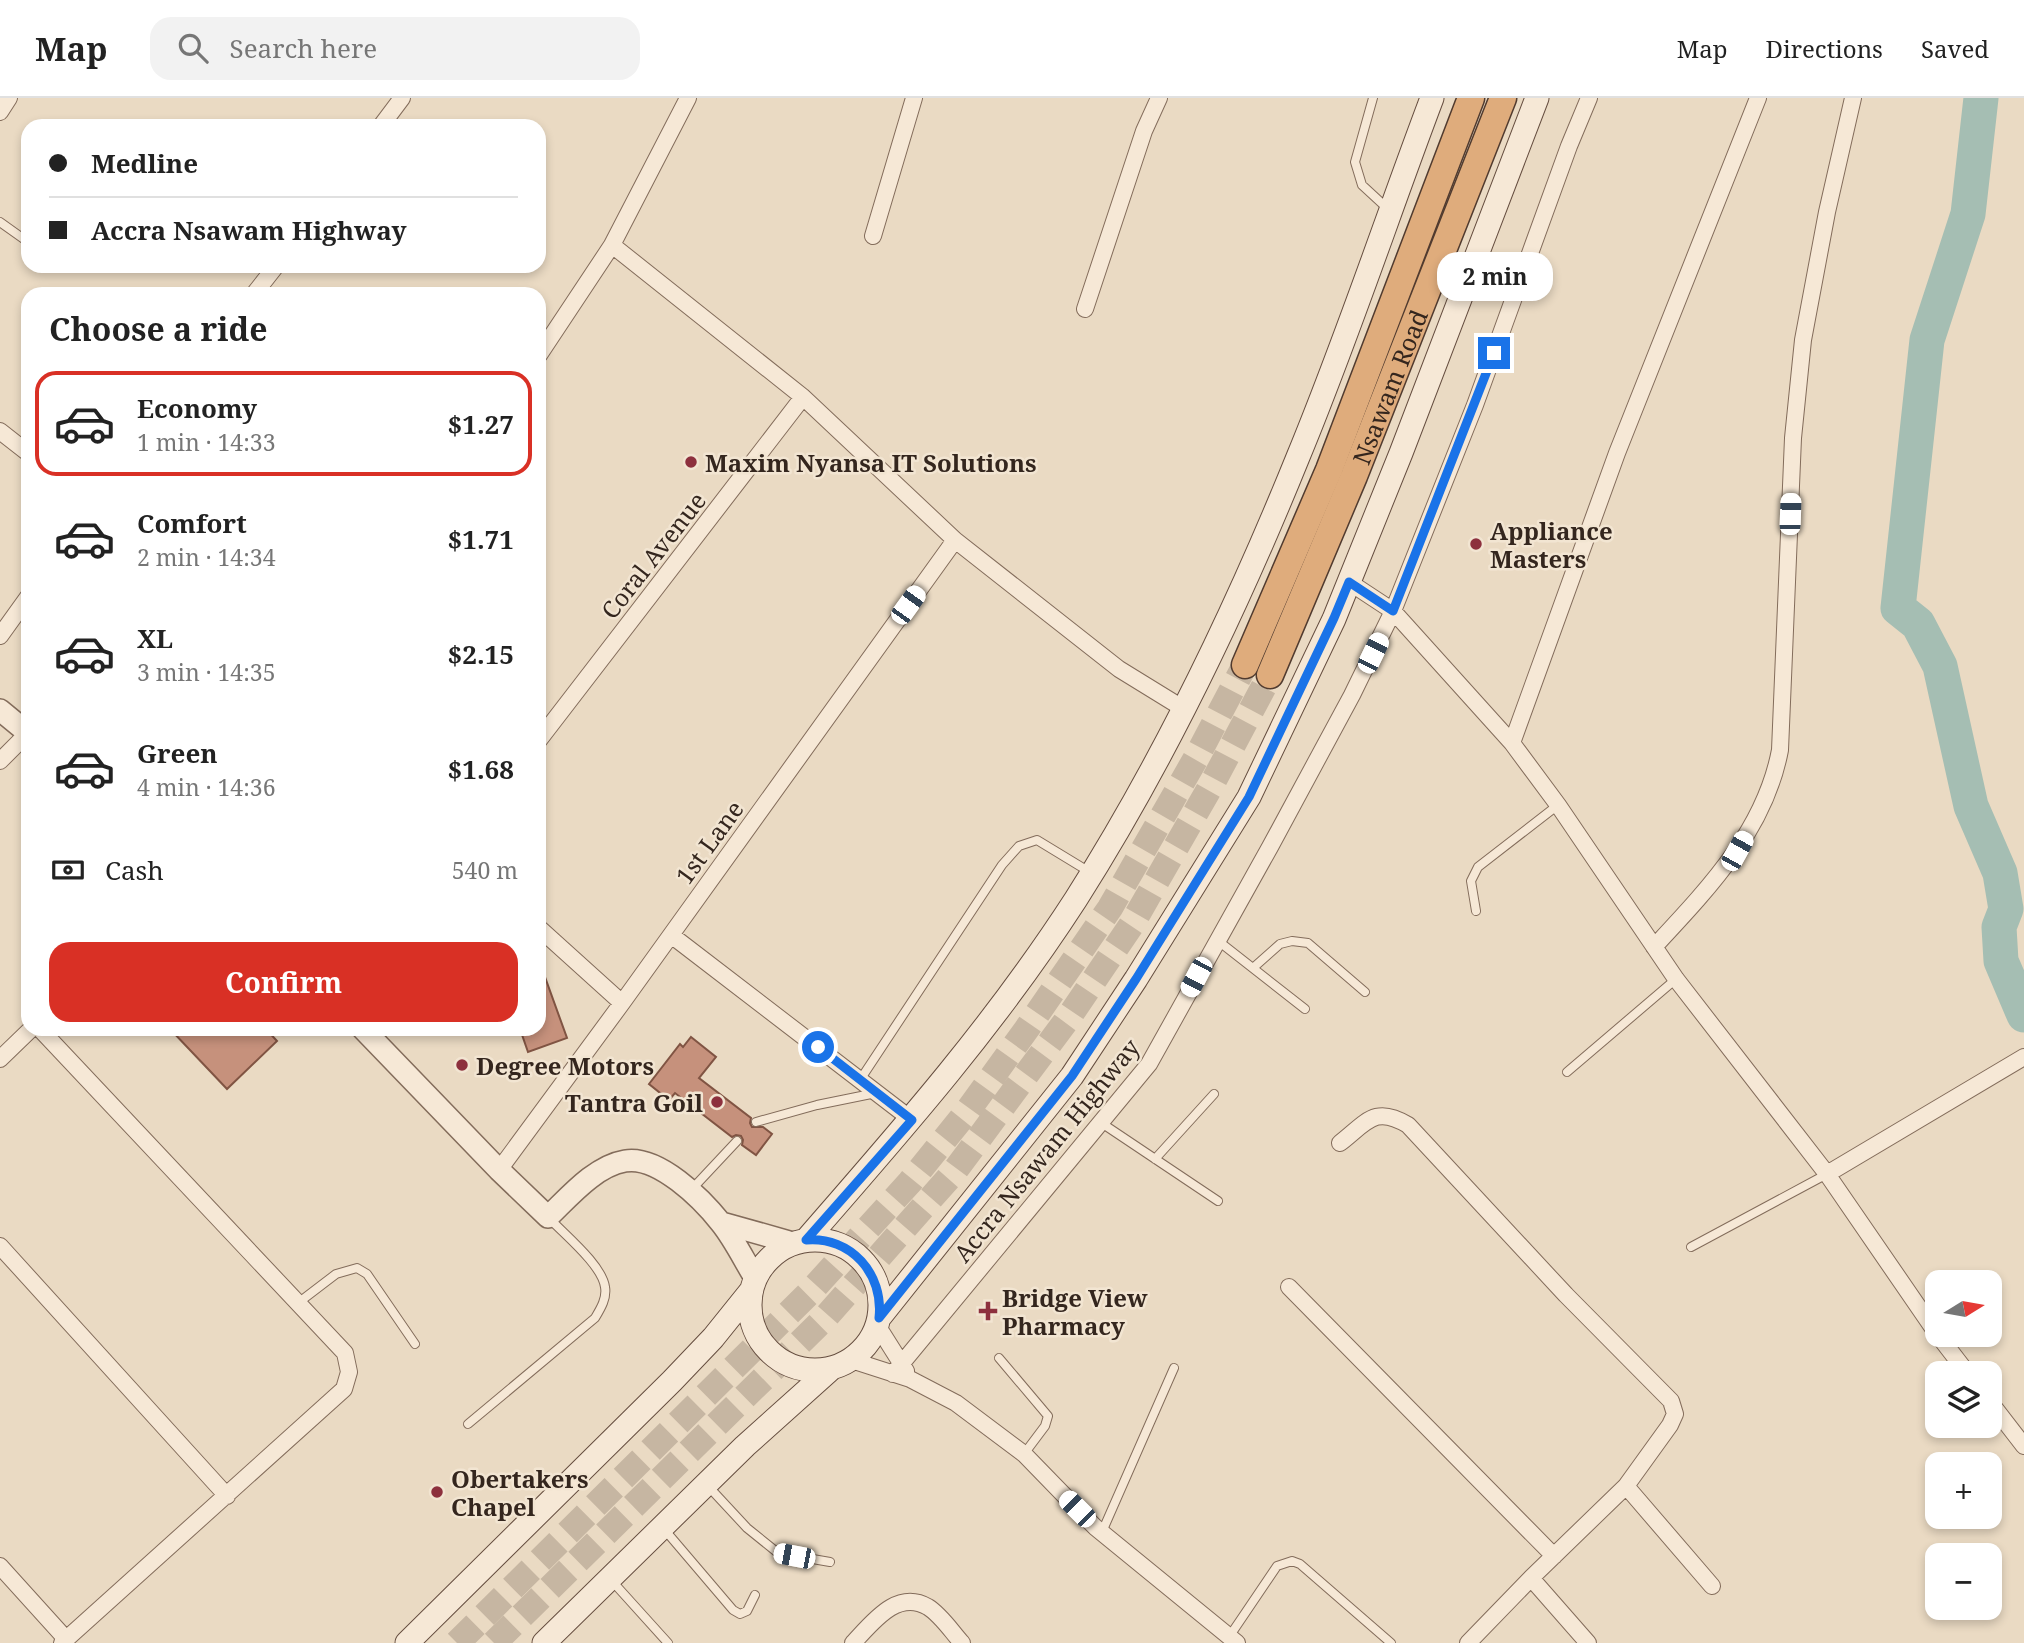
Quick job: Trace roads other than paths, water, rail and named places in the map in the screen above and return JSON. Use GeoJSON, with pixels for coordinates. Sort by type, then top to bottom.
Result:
{"type":"FeatureCollection","features":[{"type":"Feature","properties":{"kind":"highway","name":"Nsawam Road"},"geometry":{"type":"LineString","coordinates":[[1245,665],[1329,470],[1471,98]]}},
{"type":"Feature","properties":{"kind":"highway","name":"Nsawam Road"},"geometry":{"type":"LineString","coordinates":[[1270,675],[1354,476],[1503,98]]}},
{"type":"Feature","properties":{"kind":"main road"},"geometry":{"type":"LineString","coordinates":[[799,1241],[912,1120],[992,1021],[1091,873],[1153,767],[1210,660],[1300,454],[1431,98]]}},
{"type":"Feature","properties":{"kind":"main road"},"geometry":{"type":"LineString","coordinates":[[878,1322],[1072,1076],[1249,797],[1349,582],[1537,98]]}},
{"type":"Feature","properties":{"kind":"main road"},"geometry":{"type":"LineString","coordinates":[[407,1643],[713,1338],[753,1285],[764,1262],[777,1251],[799,1241],[815,1239],[840,1244],[862,1259],[876,1281],[880,1307],[878,1322],[871,1339],[785,1409],[544,1643]]}},
{"type":"Feature","properties":{"kind":"main road"},"geometry":{"type":"LineString","coordinates":[[753,1285],[749,1304],[752,1325],[763,1345],[778,1360],[798,1369],[820,1370],[842,1364]]}},
{"type":"Feature","properties":{"kind":"street"},"geometry":{"type":"LineString","coordinates":[[0,112],[9,98]]}},
{"type":"Feature","properties":{"kind":"street"},"geometry":{"type":"LineString","coordinates":[[386,119],[402,98]]}},
{"type":"Feature","properties":{"kind":"street"},"geometry":{"type":"LineString","coordinates":[[546,344],[612,245],[688,98]]}},
{"type":"Feature","properties":{"kind":"street"},"geometry":{"type":"LineString","coordinates":[[873,236],[914,98]]}},
{"type":"Feature","properties":{"kind":"street"},"geometry":{"type":"LineString","coordinates":[[1085,309],[1144,131],[1160,98]]}},
{"type":"Feature","properties":{"kind":"street","name":"Accra Nsawam Highway"},"geometry":{"type":"LineString","coordinates":[[902,1372],[1149,1063],[1352,695],[1393,611],[1475,405],[1589,98]]}},
{"type":"Feature","properties":{"kind":"street"},"geometry":{"type":"LineString","coordinates":[[1512,743],[1617,453],[1758,98]]}},
{"type":"Feature","properties":{"kind":"street"},"geometry":{"type":"LineString","coordinates":[[1654,947],[1711,885],[1737,851],[1775,777],[1780,750],[1793,438],[1801,364],[1827,212],[1853,98]]}},
{"type":"Feature","properties":{"kind":"street"},"geometry":{"type":"LineString","coordinates":[[612,245],[803,397],[955,540],[1119,669],[1184,709]]}},
{"type":"Feature","properties":{"kind":"street"},"geometry":{"type":"LineString","coordinates":[[260,287],[270,273]]}},
{"type":"Feature","properties":{"kind":"street","name":"Coral Avenue"},"geometry":{"type":"LineString","coordinates":[[546,731],[803,397]]}},
{"type":"Feature","properties":{"kind":"street"},"geometry":{"type":"LineString","coordinates":[[0,431],[21,448]]}},
{"type":"Feature","properties":{"kind":"street","name":"1st Lane"},"geometry":{"type":"LineString","coordinates":[[499,1170],[955,540]]}},
{"type":"Feature","properties":{"kind":"street"},"geometry":{"type":"LineString","coordinates":[[1349,582],[1393,611],[1512,743],[1559,805],[1676,979],[1827,1174],[1925,1316]]}},
{"type":"Feature","properties":{"kind":"street"},"geometry":{"type":"LineString","coordinates":[[0,636],[21,607]]}},
{"type":"Feature","properties":{"kind":"street"},"geometry":{"type":"LineString","coordinates":[[0,710],[21,727]]}},
{"type":"Feature","properties":{"kind":"street"},"geometry":{"type":"LineString","coordinates":[[0,761],[21,740]]}},
{"type":"Feature","properties":{"kind":"street"},"geometry":{"type":"LineString","coordinates":[[546,934],[622,1003]]}},
{"type":"Feature","properties":{"kind":"street"},"geometry":{"type":"LineString","coordinates":[[671,934],[912,1120]]}},
{"type":"Feature","properties":{"kind":"street"},"geometry":{"type":"LineString","coordinates":[[0,1059],[24,1036]]}},
{"type":"Feature","properties":{"kind":"street"},"geometry":{"type":"LineString","coordinates":[[0,1566],[64,1641],[344,1390],[349,1372],[345,1353],[47,1036]]}},
{"type":"Feature","properties":{"kind":"street"},"geometry":{"type":"LineString","coordinates":[[370,1036],[548,1217],[600,1172],[628,1160],[655,1164],[690,1191],[722,1223],[753,1285]]}},
{"type":"Feature","properties":{"kind":"street"},"geometry":{"type":"LineString","coordinates":[[1827,1174],[2024,1057]]}},
{"type":"Feature","properties":{"kind":"street"},"geometry":{"type":"LineString","coordinates":[[1340,1143],[1374,1117],[1391,1115],[1408,1125],[1566,1295],[1671,1401],[1675,1414],[1626,1486],[1468,1643]]}},
{"type":"Feature","properties":{"kind":"street"},"geometry":{"type":"LineString","coordinates":[[722,1223],[799,1241]]}},
{"type":"Feature","properties":{"kind":"street"},"geometry":{"type":"LineString","coordinates":[[0,1246],[227,1496]]}},
{"type":"Feature","properties":{"kind":"street"},"geometry":{"type":"LineString","coordinates":[[1289,1287],[1553,1556]]}},
{"type":"Feature","properties":{"kind":"street"},"geometry":{"type":"LineString","coordinates":[[878,1322],[902,1372]]}},
{"type":"Feature","properties":{"kind":"street"},"geometry":{"type":"LineString","coordinates":[[842,1364],[902,1372],[956,1403],[1024,1454],[1102,1532],[1233,1640]]}},
{"type":"Feature","properties":{"kind":"street"},"geometry":{"type":"LineString","coordinates":[[2002,1418],[2024,1446]]}},
{"type":"Feature","properties":{"kind":"street"},"geometry":{"type":"LineString","coordinates":[[1626,1486],[1712,1586]]}},
{"type":"Feature","properties":{"kind":"street"},"geometry":{"type":"LineString","coordinates":[[1531,1578],[1588,1643]]}},
{"type":"Feature","properties":{"kind":"street"},"geometry":{"type":"LineString","coordinates":[[853,1643],[894,1604],[912,1600],[930,1608],[962,1643]]}},
{"type":"Feature","properties":{"kind":"lane"},"geometry":{"type":"LineString","coordinates":[[1373,98],[1355,162],[1362,185],[1390,211]]}},
{"type":"Feature","properties":{"kind":"lane"},"geometry":{"type":"LineString","coordinates":[[0,222],[21,237]]}},
{"type":"Feature","properties":{"kind":"lane"},"geometry":{"type":"LineString","coordinates":[[1476,911],[1471,881],[1478,867],[1559,805]]}},
{"type":"Feature","properties":{"kind":"lane"},"geometry":{"type":"LineString","coordinates":[[860,1080],[1002,865],[1018,846],[1037,841],[1091,873]]}},
{"type":"Feature","properties":{"kind":"lane"},"geometry":{"type":"LineString","coordinates":[[1217,940],[1305,1009]]}},
{"type":"Feature","properties":{"kind":"lane"},"geometry":{"type":"LineString","coordinates":[[1254,968],[1280,944],[1292,940],[1308,943],[1364,992]]}},
{"type":"Feature","properties":{"kind":"lane"},"geometry":{"type":"LineString","coordinates":[[1567,1072],[1676,979]]}},
{"type":"Feature","properties":{"kind":"lane"},"geometry":{"type":"LineString","coordinates":[[757,1122],[817,1105],[877,1093]]}},
{"type":"Feature","properties":{"kind":"lane"},"geometry":{"type":"LineString","coordinates":[[1155,1159],[1214,1094]]}},
{"type":"Feature","properties":{"kind":"lane"},"geometry":{"type":"LineString","coordinates":[[1100,1122],[1218,1201]]}},
{"type":"Feature","properties":{"kind":"lane"},"geometry":{"type":"LineString","coordinates":[[690,1191],[737,1141]]}},
{"type":"Feature","properties":{"kind":"lane"},"geometry":{"type":"LineString","coordinates":[[1691,1247],[1827,1174]]}},
{"type":"Feature","properties":{"kind":"lane"},"geometry":{"type":"LineString","coordinates":[[468,1424],[595,1318],[604,1303],[606,1288],[600,1272],[548,1217]]}},
{"type":"Feature","properties":{"kind":"lane"},"geometry":{"type":"LineString","coordinates":[[298,1303],[335,1274],[357,1268],[368,1273],[415,1343]]}},
{"type":"Feature","properties":{"kind":"lane"},"geometry":{"type":"LineString","coordinates":[[999,1358],[1048,1416],[1045,1426],[1024,1454]]}},
{"type":"Feature","properties":{"kind":"lane"},"geometry":{"type":"LineString","coordinates":[[1102,1532],[1174,1367]]}},
{"type":"Feature","properties":{"kind":"lane"},"geometry":{"type":"LineString","coordinates":[[706,1483],[747,1528],[778,1553],[830,1562]]}},
{"type":"Feature","properties":{"kind":"lane"},"geometry":{"type":"LineString","coordinates":[[662,1527],[733,1610],[740,1614],[747,1611],[755,1595]]}},
{"type":"Feature","properties":{"kind":"lane"},"geometry":{"type":"LineString","coordinates":[[1233,1640],[1277,1566],[1292,1561],[1300,1564],[1391,1643]]}},
{"type":"Feature","properties":{"kind":"lane"},"geometry":{"type":"LineString","coordinates":[[610,1578],[668,1643]]}},
{"type":"Feature","properties":{"kind":"waterway"},"geometry":{"type":"LineString","coordinates":[[1981,98],[1968,214],[1927,340],[1898,608],[1918,624],[1940,666],[1971,806],[2000,873],[2006,909],[1999,927],[2001,961],[2024,1015]]}},
{"type":"Feature","properties":{"kind":"tunnel"},"geometry":{"type":"LineString","coordinates":[[457,1643],[811,1291],[910,1182],[969,1109],[1110,908],[1196,758],[1245,665]]}},
{"type":"Feature","properties":{"kind":"tunnel"},"geometry":{"type":"LineString","coordinates":[[494,1643],[825,1318],[954,1172],[1069,1017],[1132,924],[1212,784],[1270,675]]}},
{"type":"Feature","properties":{"kind":"place","name":"Maxim Nyansa IT Solutions"},"geometry":{"type":"Point","coordinates":[691,462]}},
{"type":"Feature","properties":{"kind":"place","name":"Appliance Masters"},"geometry":{"type":"Point","coordinates":[1476,544]}},
{"type":"Feature","properties":{"kind":"place","name":"Degree Motors"},"geometry":{"type":"Point","coordinates":[462,1065]}},
{"type":"Feature","properties":{"kind":"place","name":"Tantra Goil"},"geometry":{"type":"Point","coordinates":[717,1102]}},
{"type":"Feature","properties":{"kind":"place","name":"Bridge View Pharmacy"},"geometry":{"type":"Point","coordinates":[988,1311]}},
{"type":"Feature","properties":{"kind":"place","name":"Obertakers Chapel"},"geometry":{"type":"Point","coordinates":[437,1492]}}]}
